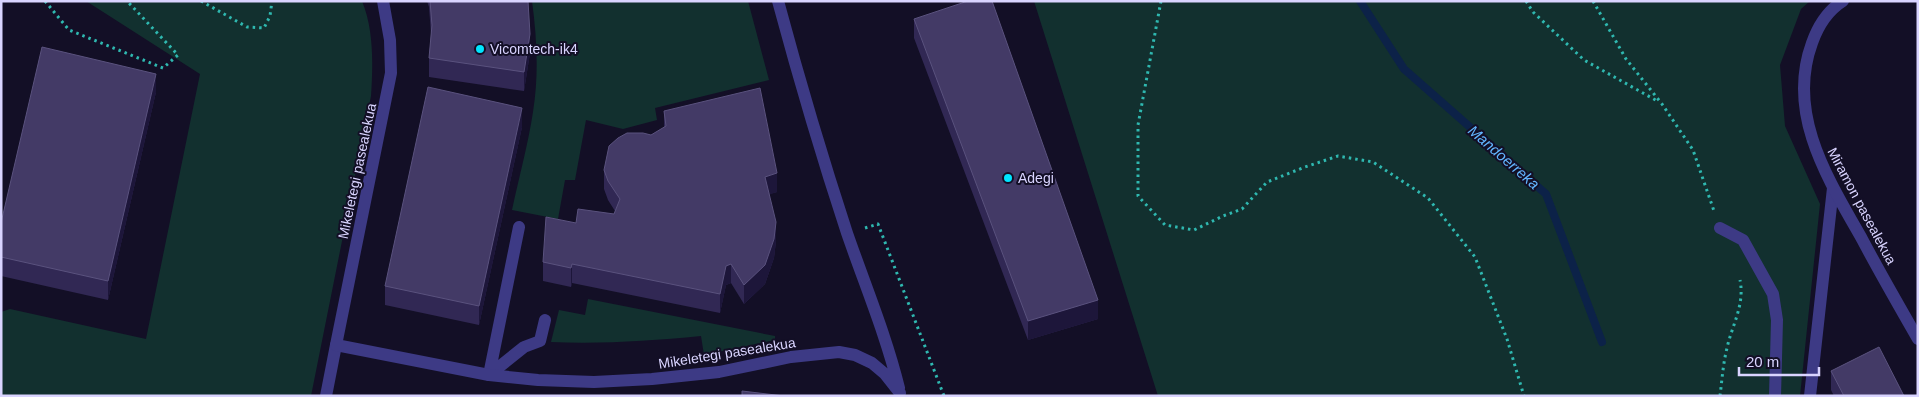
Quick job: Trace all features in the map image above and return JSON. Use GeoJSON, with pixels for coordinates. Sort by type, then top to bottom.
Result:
{"type":"FeatureCollection","features":[{"type":"Feature","properties":{"kind":"street","name":"Mikeletegi pasealekua"},"geometry":{"type":"LineString","coordinates":[[326,396],[391,73],[390,40],[383,1]]}},
{"type":"Feature","properties":{"kind":"street","name":"Mikeletegi pasealekua"},"geometry":{"type":"LineString","coordinates":[[778,1],[810,120],[891,357],[900,394]]}},
{"type":"Feature","properties":{"kind":"street","name":"Miramon pasealekua"},"geometry":{"type":"LineString","coordinates":[[1843,1],[1834,7],[1818,27],[1808,56],[1803,85],[1807,117],[1817,156],[1918,339]]}},
{"type":"Feature","properties":{"kind":"street"},"geometry":{"type":"LineString","coordinates":[[1810,396],[1833,188]]}},
{"type":"Feature","properties":{"kind":"street"},"geometry":{"type":"LineString","coordinates":[[489,375],[519,227]]}},
{"type":"Feature","properties":{"kind":"street"},"geometry":{"type":"LineString","coordinates":[[1720,228],[1743,240],[1773,294],[1777,320],[1775,396]]}},
{"type":"Feature","properties":{"kind":"street"},"geometry":{"type":"LineString","coordinates":[[489,375],[524,348],[540,341],[544,320]]}},
{"type":"Feature","properties":{"kind":"street","name":"Mikeletegi pasealekua"},"geometry":{"type":"LineString","coordinates":[[336,345],[489,375],[584,382],[652,380],[718,372],[790,357],[839,352],[855,355],[872,364],[885,374],[900,394]]}},
{"type":"Feature","properties":{"kind":"path"},"geometry":{"type":"LineString","coordinates":[[46,1],[69,30],[163,68],[178,55],[127,1]]}},
{"type":"Feature","properties":{"kind":"path"},"geometry":{"type":"LineString","coordinates":[[201,1],[247,27],[264,28],[270,16],[272,1]]}},
{"type":"Feature","properties":{"kind":"path"},"geometry":{"type":"LineString","coordinates":[[1162,1],[1138,125],[1138,196],[1165,225],[1194,230],[1242,209],[1267,182],[1305,167],[1338,156],[1373,162],[1428,198],[1475,257],[1507,340],[1524,396]]}},
{"type":"Feature","properties":{"kind":"path"},"geometry":{"type":"LineString","coordinates":[[1526,1],[1533,12],[1584,60],[1662,104]]}},
{"type":"Feature","properties":{"kind":"path"},"geometry":{"type":"LineString","coordinates":[[1593,1],[1626,59],[1662,104],[1692,150],[1720,228]]}},
{"type":"Feature","properties":{"kind":"path"},"geometry":{"type":"LineString","coordinates":[[848,234],[878,224],[944,396]]}},
{"type":"Feature","properties":{"kind":"path"},"geometry":{"type":"LineString","coordinates":[[1720,396],[1727,348],[1743,292],[1739,273]]}},
{"type":"Feature","properties":{"kind":"green space"},"geometry":{"type":"Polygon","coordinates":[[[86,1],[362,1],[371,36],[371,96],[311,396],[1,396],[1,312],[10,309],[146,339],[200,74],[86,1]]]}},
{"type":"Feature","properties":{"kind":"green space"},"geometry":{"type":"Polygon","coordinates":[[[532,1],[748,1],[769,80],[655,108],[657,120],[623,129],[586,120],[575,180],[565,180],[558,219],[512,210],[529,137],[535,98],[537,56],[532,1]]]}},
{"type":"Feature","properties":{"kind":"green space"},"geometry":{"type":"Polygon","coordinates":[[[1034,1],[1810,1],[1801,9],[1780,65],[1785,126],[1820,204],[1800,396],[1158,396],[1034,1]]]}},
{"type":"Feature","properties":{"kind":"green space"},"geometry":{"type":"Polygon","coordinates":[[[588,299],[775,336],[775,340],[704,355],[701,336],[626,342],[551,342],[559,310],[585,315],[588,299]]]}},
{"type":"Feature","properties":{"kind":"building","name":"Vicomtech-ik4"},"geometry":{"type":"Polygon","coordinates":[[[430,1],[528,1],[530,34],[524,72],[429,58],[432,25],[430,1]]]}},
{"type":"Feature","properties":{"kind":"building","name":"Adegi"},"geometry":{"type":"Polygon","coordinates":[[[968,1],[992,1],[1098,300],[1028,321],[914,19],[968,1]]]}},
{"type":"Feature","properties":{"kind":"building"},"geometry":{"type":"Polygon","coordinates":[[[42,47],[156,74],[108,281],[1,257],[1,223],[42,47]]]}},
{"type":"Feature","properties":{"kind":"building"},"geometry":{"type":"Polygon","coordinates":[[[428,87],[522,108],[479,306],[385,286],[428,87]]]}},
{"type":"Feature","properties":{"kind":"building"},"geometry":{"type":"Polygon","coordinates":[[[760,88],[777,173],[765,177],[776,222],[774,239],[765,265],[744,285],[731,264],[726,266],[720,294],[572,264],[571,268],[543,262],[546,217],[576,223],[578,209],[614,214],[620,199],[608,181],[604,170],[609,146],[618,138],[627,133],[651,135],[666,126],[664,111],[760,88]]]}},
{"type":"Feature","properties":{"kind":"building"},"geometry":{"type":"Polygon","coordinates":[[[1879,347],[1904,396],[1844,396],[1831,371],[1879,347]]]}},
{"type":"Feature","properties":{"kind":"building"},"geometry":{"type":"Polygon","coordinates":[[[742,391],[784,396],[742,396],[742,391]]]}},
{"type":"Feature","properties":{"kind":"waterway","name":"Mandoerreka"},"geometry":{"type":"LineString","coordinates":[[1360,1],[1404,69],[1546,194],[1602,342]]}},
{"type":"Feature","properties":{"kind":"place","name":"Vicomtech-ik4"},"geometry":{"type":"Point","coordinates":[480,49]}},
{"type":"Feature","properties":{"kind":"place","name":"Adegi"},"geometry":{"type":"Point","coordinates":[1008,178]}}]}
